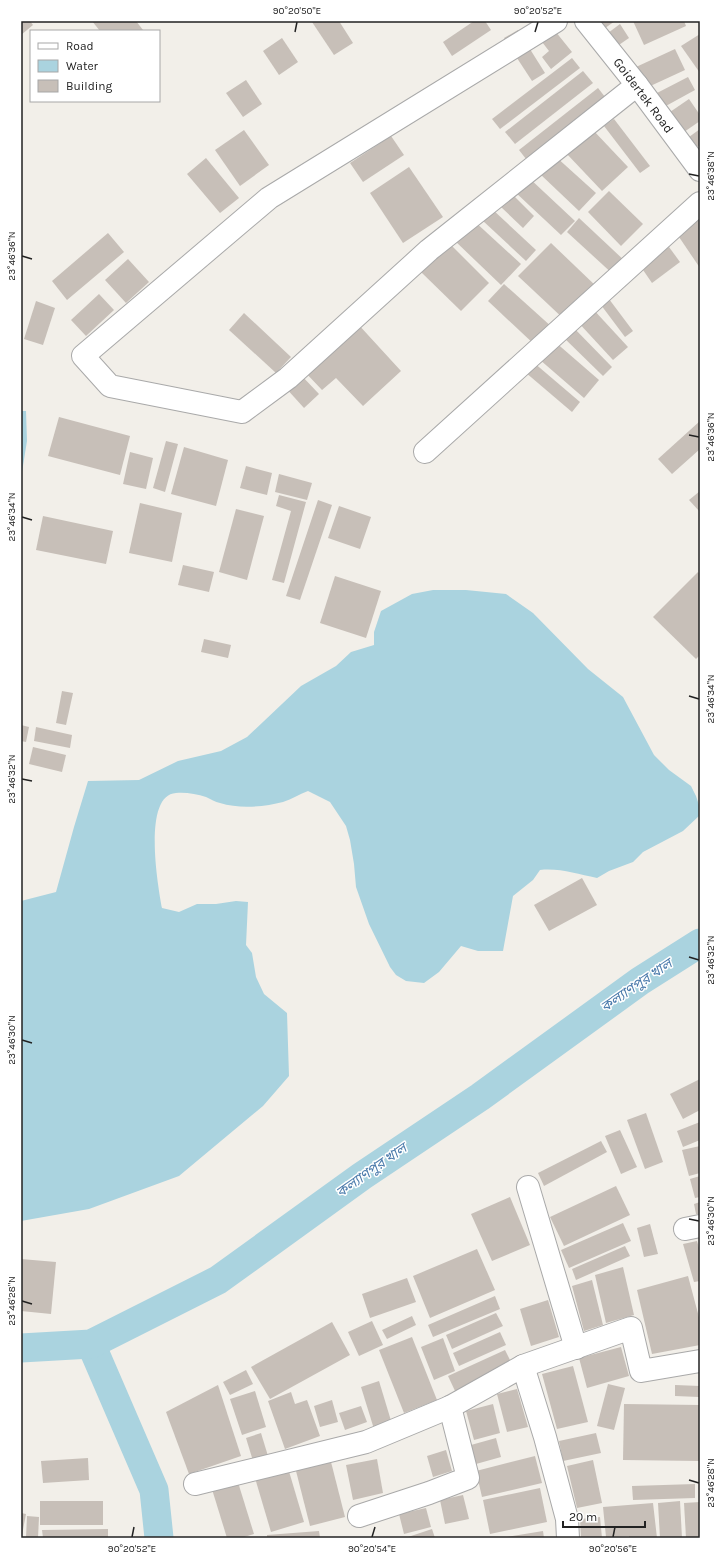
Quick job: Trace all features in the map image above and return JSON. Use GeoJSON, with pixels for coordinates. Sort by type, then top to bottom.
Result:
{"type":"FeatureCollection","features":[{"type":"Feature","properties":{"kind":"street"},"geometry":{"type":"LineString","coordinates":[[556,21],[269,198],[83,356],[110,386],[242,412],[288,378],[429,250],[638,84]]}},
{"type":"Feature","properties":{"kind":"street","name":"Goidertek Road"},"geometry":{"type":"LineString","coordinates":[[586,21],[638,84],[700,170]]}},
{"type":"Feature","properties":{"kind":"street"},"geometry":{"type":"LineString","coordinates":[[425,452],[700,203]]}},
{"type":"Feature","properties":{"kind":"street"},"geometry":{"type":"LineString","coordinates":[[528,1187],[576,1348]]}},
{"type":"Feature","properties":{"kind":"street"},"geometry":{"type":"LineString","coordinates":[[195,1484],[366,1442],[450,1407],[524,1366],[631,1328],[641,1370],[700,1361]]}},
{"type":"Feature","properties":{"kind":"street"},"geometry":{"type":"LineString","coordinates":[[524,1366],[567,1518],[568,1538]]}},
{"type":"Feature","properties":{"kind":"street"},"geometry":{"type":"LineString","coordinates":[[359,1516],[429,1493],[468,1478],[450,1407]]}},
{"type":"Feature","properties":{"kind":"water"},"geometry":{"type":"Polygon","coordinates":[[[21,411],[26,411],[27,441],[21,478],[21,411]]]}},
{"type":"Feature","properties":{"kind":"water"},"geometry":{"type":"Polygon","coordinates":[[[433,590],[466,590],[506,594],[533,613],[588,669],[623,697],[654,755],[669,770],[691,786],[700,808],[700,815],[683,831],[643,852],[633,862],[609,871],[597,878],[562,871],[540,870],[533,880],[513,896],[503,951],[478,951],[461,946],[439,972],[424,983],[406,981],[396,975],[390,967],[369,924],[356,887],[354,864],[346,826],[330,802],[308,791],[283,802],[252,807],[227,805],[206,797],[187,793],[176,793],[165,798],[159,809],[155,843],[162,908],[179,912],[197,904],[216,904],[236,901],[248,902],[246,945],[252,953],[256,977],[264,994],[287,1013],[289,1076],[263,1106],[179,1176],[89,1209],[21,1221],[21,901],[56,892],[88,781],[139,780],[178,761],[221,751],[247,737],[301,686],[336,666],[351,652],[374,645],[374,632],[381,611],[412,594],[433,590]]]}},
{"type":"Feature","properties":{"kind":"building"},"geometry":{"type":"Polygon","coordinates":[[[21,21],[30,21],[33,25],[21,35],[21,21]]]}},
{"type":"Feature","properties":{"kind":"building"},"geometry":{"type":"Polygon","coordinates":[[[92,21],[136,21],[143,30],[99,30],[92,21]]]}},
{"type":"Feature","properties":{"kind":"building"},"geometry":{"type":"Polygon","coordinates":[[[339,21],[353,43],[334,55],[312,22],[339,21]]]}},
{"type":"Feature","properties":{"kind":"building"},"geometry":{"type":"Polygon","coordinates":[[[474,21],[485,21],[491,30],[452,56],[443,42],[474,21]]]}},
{"type":"Feature","properties":{"kind":"building"},"geometry":{"type":"Polygon","coordinates":[[[534,21],[547,21],[572,52],[551,69],[542,57],[549,51],[529,25],[534,21]]]}},
{"type":"Feature","properties":{"kind":"building"},"geometry":{"type":"Polygon","coordinates":[[[595,21],[615,21],[601,31],[595,21]]]}},
{"type":"Feature","properties":{"kind":"building"},"geometry":{"type":"Polygon","coordinates":[[[633,21],[684,21],[686,26],[644,45],[633,21]]]}},
{"type":"Feature","properties":{"kind":"building"},"geometry":{"type":"Polygon","coordinates":[[[620,24],[629,38],[613,49],[604,36],[620,24]]]}},
{"type":"Feature","properties":{"kind":"building"},"geometry":{"type":"Polygon","coordinates":[[[518,30],[545,73],[532,81],[504,38],[518,30]]]}},
{"type":"Feature","properties":{"kind":"building"},"geometry":{"type":"Polygon","coordinates":[[[700,34],[700,73],[681,46],[700,34]]]}},
{"type":"Feature","properties":{"kind":"building"},"geometry":{"type":"Polygon","coordinates":[[[282,38],[298,62],[279,75],[263,51],[282,38]]]}},
{"type":"Feature","properties":{"kind":"building"},"geometry":{"type":"Polygon","coordinates":[[[675,49],[685,70],[646,88],[636,67],[675,49]]]}},
{"type":"Feature","properties":{"kind":"building"},"geometry":{"type":"Polygon","coordinates":[[[572,58],[580,68],[500,129],[492,119],[572,58]]]}},
{"type":"Feature","properties":{"kind":"building"},"geometry":{"type":"Polygon","coordinates":[[[583,71],[593,83],[515,144],[505,132],[583,71]]]}},
{"type":"Feature","properties":{"kind":"building"},"geometry":{"type":"Polygon","coordinates":[[[688,77],[695,90],[664,107],[657,93],[688,77]]]}},
{"type":"Feature","properties":{"kind":"building"},"geometry":{"type":"Polygon","coordinates":[[[246,80],[262,104],[243,117],[226,93],[246,80]]]}},
{"type":"Feature","properties":{"kind":"building"},"geometry":{"type":"Polygon","coordinates":[[[598,88],[609,102],[530,164],[519,150],[598,88]]]}},
{"type":"Feature","properties":{"kind":"building"},"geometry":{"type":"Polygon","coordinates":[[[689,99],[700,115],[700,121],[684,132],[670,112],[689,99]]]}},
{"type":"Feature","properties":{"kind":"building"},"geometry":{"type":"Polygon","coordinates":[[[614,119],[650,166],[640,173],[604,126],[614,119]]]}},
{"type":"Feature","properties":{"kind":"building"},"geometry":{"type":"Polygon","coordinates":[[[592,129],[628,167],[602,191],[566,153],[592,129]]]}},
{"type":"Feature","properties":{"kind":"building"},"geometry":{"type":"Polygon","coordinates":[[[700,129],[700,145],[697,147],[689,137],[700,129]]]}},
{"type":"Feature","properties":{"kind":"building"},"geometry":{"type":"Polygon","coordinates":[[[244,130],[269,165],[240,186],[215,150],[244,130]]]}},
{"type":"Feature","properties":{"kind":"building"},"geometry":{"type":"Polygon","coordinates":[[[391,136],[404,155],[363,182],[350,163],[391,136]]]}},
{"type":"Feature","properties":{"kind":"building"},"geometry":{"type":"Polygon","coordinates":[[[555,156],[596,193],[579,211],[539,173],[555,156]]]}},
{"type":"Feature","properties":{"kind":"building"},"geometry":{"type":"Polygon","coordinates":[[[206,158],[239,198],[220,213],[187,174],[206,158]]]}},
{"type":"Feature","properties":{"kind":"building"},"geometry":{"type":"Polygon","coordinates":[[[409,167],[443,217],[403,243],[370,193],[409,167]]]}},
{"type":"Feature","properties":{"kind":"building"},"geometry":{"type":"Polygon","coordinates":[[[528,177],[575,221],[561,235],[514,191],[528,177]]]}},
{"type":"Feature","properties":{"kind":"building"},"geometry":{"type":"Polygon","coordinates":[[[609,191],[643,224],[621,246],[588,212],[609,191]]]}},
{"type":"Feature","properties":{"kind":"building"},"geometry":{"type":"Polygon","coordinates":[[[513,195],[534,216],[523,228],[501,207],[513,195]]]}},
{"type":"Feature","properties":{"kind":"building"},"geometry":{"type":"Polygon","coordinates":[[[492,209],[536,250],[526,261],[482,220],[492,209]]]}},
{"type":"Feature","properties":{"kind":"building"},"geometry":{"type":"Polygon","coordinates":[[[700,217],[700,268],[677,234],[700,217]]]}},
{"type":"Feature","properties":{"kind":"building"},"geometry":{"type":"Polygon","coordinates":[[[579,218],[627,263],[615,276],[567,232],[579,218]]]}},
{"type":"Feature","properties":{"kind":"building"},"geometry":{"type":"Polygon","coordinates":[[[473,220],[521,264],[501,285],[454,240],[473,220]]]}},
{"type":"Feature","properties":{"kind":"building"},"geometry":{"type":"Polygon","coordinates":[[[108,233],[124,252],[67,300],[52,281],[108,233]]]}},
{"type":"Feature","properties":{"kind":"building"},"geometry":{"type":"Polygon","coordinates":[[[449,243],[489,283],[461,311],[421,272],[449,243]]]}},
{"type":"Feature","properties":{"kind":"building"},"geometry":{"type":"Polygon","coordinates":[[[551,243],[598,288],[566,321],[518,276],[551,243]]]}},
{"type":"Feature","properties":{"kind":"building"},"geometry":{"type":"Polygon","coordinates":[[[669,247],[680,262],[652,283],[641,267],[669,247]]]}},
{"type":"Feature","properties":{"kind":"building"},"geometry":{"type":"Polygon","coordinates":[[[128,259],[149,282],[126,303],[105,280],[128,259]]]}},
{"type":"Feature","properties":{"kind":"building"},"geometry":{"type":"Polygon","coordinates":[[[504,284],[553,328],[536,346],[488,301],[504,284]]]}},
{"type":"Feature","properties":{"kind":"building"},"geometry":{"type":"Polygon","coordinates":[[[99,294],[114,310],[86,336],[71,320],[99,294]]]}},
{"type":"Feature","properties":{"kind":"building"},"geometry":{"type":"Polygon","coordinates":[[[606,295],[633,331],[625,337],[598,301],[606,295]]]}},
{"type":"Feature","properties":{"kind":"building"},"geometry":{"type":"Polygon","coordinates":[[[36,301],[55,308],[43,345],[24,339],[36,301]]]}},
{"type":"Feature","properties":{"kind":"building"},"geometry":{"type":"Polygon","coordinates":[[[592,308],[628,347],[613,360],[577,321],[592,308]]]}},
{"type":"Feature","properties":{"kind":"building"},"geometry":{"type":"Polygon","coordinates":[[[244,313],[291,357],[276,373],[229,330],[244,313]]]}},
{"type":"Feature","properties":{"kind":"building"},"geometry":{"type":"Polygon","coordinates":[[[357,323],[401,371],[363,406],[336,378],[322,390],[304,371],[357,323]]]}},
{"type":"Feature","properties":{"kind":"building"},"geometry":{"type":"Polygon","coordinates":[[[570,324],[612,367],[603,376],[560,334],[570,324]]]}},
{"type":"Feature","properties":{"kind":"building"},"geometry":{"type":"Polygon","coordinates":[[[554,341],[599,380],[584,398],[539,359],[554,341]]]}},
{"type":"Feature","properties":{"kind":"building"},"geometry":{"type":"Polygon","coordinates":[[[533,362],[580,402],[572,412],[525,372],[533,362]]]}},
{"type":"Feature","properties":{"kind":"building"},"geometry":{"type":"Polygon","coordinates":[[[300,374],[319,394],[304,408],[285,387],[300,374]]]}},
{"type":"Feature","properties":{"kind":"building"},"geometry":{"type":"Polygon","coordinates":[[[59,417],[130,436],[120,475],[48,456],[59,417]]]}},
{"type":"Feature","properties":{"kind":"building"},"geometry":{"type":"Polygon","coordinates":[[[700,421],[700,449],[672,474],[658,459],[700,421]]]}},
{"type":"Feature","properties":{"kind":"building"},"geometry":{"type":"Polygon","coordinates":[[[166,441],[178,444],[165,492],[153,488],[166,441]]]}},
{"type":"Feature","properties":{"kind":"building"},"geometry":{"type":"Polygon","coordinates":[[[184,447],[228,460],[216,506],[171,494],[184,447]]]}},
{"type":"Feature","properties":{"kind":"building"},"geometry":{"type":"Polygon","coordinates":[[[130,452],[153,458],[146,489],[123,484],[130,452]]]}},
{"type":"Feature","properties":{"kind":"building"},"geometry":{"type":"Polygon","coordinates":[[[246,466],[272,473],[267,495],[240,488],[246,466]]]}},
{"type":"Feature","properties":{"kind":"building"},"geometry":{"type":"Polygon","coordinates":[[[279,474],[312,483],[307,500],[275,492],[279,474]]]}},
{"type":"Feature","properties":{"kind":"building"},"geometry":{"type":"Polygon","coordinates":[[[700,491],[700,512],[689,500],[700,491]]]}},
{"type":"Feature","properties":{"kind":"building"},"geometry":{"type":"Polygon","coordinates":[[[279,495],[306,502],[284,583],[272,580],[291,511],[276,506],[279,495]]]}},
{"type":"Feature","properties":{"kind":"building"},"geometry":{"type":"Polygon","coordinates":[[[318,500],[332,505],[300,600],[286,596],[318,500]]]}},
{"type":"Feature","properties":{"kind":"building"},"geometry":{"type":"Polygon","coordinates":[[[140,503],[182,513],[172,562],[129,553],[140,503]]]}},
{"type":"Feature","properties":{"kind":"building"},"geometry":{"type":"Polygon","coordinates":[[[339,506],[371,517],[360,549],[328,538],[339,506]]]}},
{"type":"Feature","properties":{"kind":"building"},"geometry":{"type":"Polygon","coordinates":[[[236,509],[264,516],[247,580],[219,572],[236,509]]]}},
{"type":"Feature","properties":{"kind":"building"},"geometry":{"type":"Polygon","coordinates":[[[43,516],[113,531],[106,564],[36,550],[43,516]]]}},
{"type":"Feature","properties":{"kind":"building"},"geometry":{"type":"Polygon","coordinates":[[[183,565],[214,572],[209,592],[178,585],[183,565]]]}},
{"type":"Feature","properties":{"kind":"building"},"geometry":{"type":"Polygon","coordinates":[[[698,572],[700,575],[700,655],[696,659],[653,617],[698,572]]]}},
{"type":"Feature","properties":{"kind":"building"},"geometry":{"type":"Polygon","coordinates":[[[335,576],[381,591],[366,638],[320,623],[335,576]]]}},
{"type":"Feature","properties":{"kind":"building"},"geometry":{"type":"Polygon","coordinates":[[[204,639],[231,645],[228,658],[201,652],[204,639]]]}},
{"type":"Feature","properties":{"kind":"building"},"geometry":{"type":"Polygon","coordinates":[[[62,691],[73,693],[66,725],[56,723],[62,691]]]}},
{"type":"Feature","properties":{"kind":"building"},"geometry":{"type":"Polygon","coordinates":[[[21,725],[29,727],[26,742],[21,741],[21,725]]]}},
{"type":"Feature","properties":{"kind":"building"},"geometry":{"type":"Polygon","coordinates":[[[36,727],[72,735],[70,748],[34,741],[36,727]]]}},
{"type":"Feature","properties":{"kind":"building"},"geometry":{"type":"Polygon","coordinates":[[[33,747],[66,755],[62,772],[29,764],[33,747]]]}},
{"type":"Feature","properties":{"kind":"building"},"geometry":{"type":"Polygon","coordinates":[[[582,878],[597,905],[549,931],[534,905],[582,878]]]}},
{"type":"Feature","properties":{"kind":"building"},"geometry":{"type":"Polygon","coordinates":[[[700,1079],[700,1110],[683,1119],[670,1094],[700,1079]]]}},
{"type":"Feature","properties":{"kind":"building"},"geometry":{"type":"Polygon","coordinates":[[[646,1113],[663,1162],[645,1169],[627,1120],[646,1113]]]}},
{"type":"Feature","properties":{"kind":"building"},"geometry":{"type":"Polygon","coordinates":[[[700,1122],[700,1140],[683,1147],[677,1131],[700,1122]]]}},
{"type":"Feature","properties":{"kind":"building"},"geometry":{"type":"Polygon","coordinates":[[[620,1130],[637,1167],[621,1174],[605,1136],[620,1130]]]}},
{"type":"Feature","properties":{"kind":"building"},"geometry":{"type":"Polygon","coordinates":[[[601,1141],[607,1152],[544,1186],[538,1173],[601,1141]]]}},
{"type":"Feature","properties":{"kind":"building"},"geometry":{"type":"Polygon","coordinates":[[[700,1146],[700,1173],[689,1176],[682,1150],[700,1146]]]}},
{"type":"Feature","properties":{"kind":"building"},"geometry":{"type":"Polygon","coordinates":[[[700,1176],[700,1197],[695,1198],[690,1179],[700,1176]]]}},
{"type":"Feature","properties":{"kind":"building"},"geometry":{"type":"Polygon","coordinates":[[[616,1186],[630,1215],[564,1246],[550,1217],[616,1186]]]}},
{"type":"Feature","properties":{"kind":"building"},"geometry":{"type":"Polygon","coordinates":[[[510,1197],[530,1245],[492,1261],[471,1214],[510,1197]]]}},
{"type":"Feature","properties":{"kind":"building"},"geometry":{"type":"Polygon","coordinates":[[[700,1202],[700,1214],[696,1214],[694,1204],[700,1202]]]}},
{"type":"Feature","properties":{"kind":"building"},"geometry":{"type":"Polygon","coordinates":[[[623,1223],[631,1241],[569,1268],[561,1250],[623,1223]]]}},
{"type":"Feature","properties":{"kind":"building"},"geometry":{"type":"Polygon","coordinates":[[[650,1224],[658,1254],[644,1257],[637,1228],[650,1224]]]}},
{"type":"Feature","properties":{"kind":"building"},"geometry":{"type":"Polygon","coordinates":[[[697,1241],[700,1251],[700,1281],[694,1282],[683,1244],[697,1241]]]}},
{"type":"Feature","properties":{"kind":"building"},"geometry":{"type":"Polygon","coordinates":[[[625,1246],[630,1256],[576,1280],[572,1269],[625,1246]]]}},
{"type":"Feature","properties":{"kind":"building"},"geometry":{"type":"Polygon","coordinates":[[[477,1249],[495,1290],[430,1318],[413,1276],[477,1249]]]}},
{"type":"Feature","properties":{"kind":"building"},"geometry":{"type":"Polygon","coordinates":[[[21,1259],[56,1262],[51,1314],[21,1311],[21,1259]]]}},
{"type":"Feature","properties":{"kind":"building"},"geometry":{"type":"Polygon","coordinates":[[[623,1267],[634,1315],[606,1323],[595,1275],[623,1267]]]}},
{"type":"Feature","properties":{"kind":"building"},"geometry":{"type":"Polygon","coordinates":[[[688,1276],[700,1321],[700,1345],[652,1354],[637,1290],[688,1276]]]}},
{"type":"Feature","properties":{"kind":"building"},"geometry":{"type":"Polygon","coordinates":[[[407,1278],[416,1302],[370,1318],[362,1294],[407,1278]]]}},
{"type":"Feature","properties":{"kind":"building"},"geometry":{"type":"Polygon","coordinates":[[[592,1280],[603,1325],[584,1331],[572,1286],[592,1280]]]}},
{"type":"Feature","properties":{"kind":"building"},"geometry":{"type":"Polygon","coordinates":[[[495,1296],[500,1309],[433,1337],[428,1325],[495,1296]]]}},
{"type":"Feature","properties":{"kind":"building"},"geometry":{"type":"Polygon","coordinates":[[[548,1300],[559,1337],[531,1346],[520,1309],[548,1300]]]}},
{"type":"Feature","properties":{"kind":"building"},"geometry":{"type":"Polygon","coordinates":[[[496,1313],[503,1326],[452,1349],[446,1335],[496,1313]]]}},
{"type":"Feature","properties":{"kind":"building"},"geometry":{"type":"Polygon","coordinates":[[[412,1316],[416,1325],[387,1339],[382,1330],[412,1316]]]}},
{"type":"Feature","properties":{"kind":"building"},"geometry":{"type":"Polygon","coordinates":[[[372,1321],[383,1345],[359,1356],[348,1332],[372,1321]]]}},
{"type":"Feature","properties":{"kind":"building"},"geometry":{"type":"Polygon","coordinates":[[[332,1322],[350,1355],[270,1399],[251,1367],[332,1322]]]}},
{"type":"Feature","properties":{"kind":"building"},"geometry":{"type":"Polygon","coordinates":[[[500,1332],[506,1345],[459,1366],[453,1353],[500,1332]]]}},
{"type":"Feature","properties":{"kind":"building"},"geometry":{"type":"Polygon","coordinates":[[[412,1337],[437,1400],[404,1413],[379,1350],[412,1337]]]}},
{"type":"Feature","properties":{"kind":"building"},"geometry":{"type":"Polygon","coordinates":[[[443,1338],[455,1371],[434,1380],[421,1347],[443,1338]]]}},
{"type":"Feature","properties":{"kind":"building"},"geometry":{"type":"Polygon","coordinates":[[[621,1347],[629,1376],[587,1388],[579,1358],[621,1347]]]}},
{"type":"Feature","properties":{"kind":"building"},"geometry":{"type":"Polygon","coordinates":[[[505,1350],[513,1366],[456,1393],[448,1376],[505,1350]]]}},
{"type":"Feature","properties":{"kind":"building"},"geometry":{"type":"Polygon","coordinates":[[[573,1366],[588,1422],[557,1429],[542,1374],[573,1366]]]}},
{"type":"Feature","properties":{"kind":"building"},"geometry":{"type":"Polygon","coordinates":[[[246,1370],[253,1384],[230,1395],[223,1382],[246,1370]]]}},
{"type":"Feature","properties":{"kind":"building"},"geometry":{"type":"Polygon","coordinates":[[[379,1381],[392,1424],[374,1429],[361,1387],[379,1381]]]}},
{"type":"Feature","properties":{"kind":"building"},"geometry":{"type":"Polygon","coordinates":[[[608,1384],[625,1388],[614,1430],[597,1426],[608,1384]]]}},
{"type":"Feature","properties":{"kind":"building"},"geometry":{"type":"Polygon","coordinates":[[[218,1385],[241,1456],[189,1474],[166,1412],[218,1385]]]}},
{"type":"Feature","properties":{"kind":"building"},"geometry":{"type":"Polygon","coordinates":[[[675,1385],[700,1386],[699,1397],[675,1396],[675,1385]]]}},
{"type":"Feature","properties":{"kind":"building"},"geometry":{"type":"Polygon","coordinates":[[[517,1389],[528,1427],[507,1432],[497,1394],[517,1389]]]}},
{"type":"Feature","properties":{"kind":"building"},"geometry":{"type":"Polygon","coordinates":[[[255,1391],[266,1427],[242,1435],[230,1399],[255,1391]]]}},
{"type":"Feature","properties":{"kind":"building"},"geometry":{"type":"Polygon","coordinates":[[[291,1392],[295,1404],[307,1400],[320,1436],[285,1449],[268,1401],[291,1392]]]}},
{"type":"Feature","properties":{"kind":"building"},"geometry":{"type":"Polygon","coordinates":[[[332,1400],[338,1422],[320,1427],[314,1406],[332,1400]]]}},
{"type":"Feature","properties":{"kind":"building"},"geometry":{"type":"Polygon","coordinates":[[[493,1404],[500,1433],[474,1440],[466,1411],[493,1404]]]}},
{"type":"Feature","properties":{"kind":"building"},"geometry":{"type":"Polygon","coordinates":[[[624,1404],[700,1405],[700,1461],[623,1460],[624,1404]]]}},
{"type":"Feature","properties":{"kind":"building"},"geometry":{"type":"Polygon","coordinates":[[[361,1406],[367,1422],[345,1430],[339,1413],[361,1406]]]}},
{"type":"Feature","properties":{"kind":"building"},"geometry":{"type":"Polygon","coordinates":[[[261,1433],[268,1456],[253,1461],[246,1438],[261,1433]]]}},
{"type":"Feature","properties":{"kind":"building"},"geometry":{"type":"Polygon","coordinates":[[[596,1433],[601,1453],[563,1461],[559,1441],[596,1433]]]}},
{"type":"Feature","properties":{"kind":"building"},"geometry":{"type":"Polygon","coordinates":[[[496,1438],[501,1457],[476,1464],[471,1445],[496,1438]]]}},
{"type":"Feature","properties":{"kind":"building"},"geometry":{"type":"Polygon","coordinates":[[[446,1450],[452,1471],[433,1477],[427,1456],[446,1450]]]}},
{"type":"Feature","properties":{"kind":"building"},"geometry":{"type":"Polygon","coordinates":[[[535,1456],[542,1483],[482,1497],[476,1471],[535,1456]]]}},
{"type":"Feature","properties":{"kind":"building"},"geometry":{"type":"Polygon","coordinates":[[[88,1458],[89,1480],[43,1483],[41,1461],[88,1458]]]}},
{"type":"Feature","properties":{"kind":"building"},"geometry":{"type":"Polygon","coordinates":[[[330,1458],[345,1517],[310,1526],[295,1467],[330,1458]]]}},
{"type":"Feature","properties":{"kind":"building"},"geometry":{"type":"Polygon","coordinates":[[[377,1459],[383,1493],[353,1500],[346,1465],[377,1459]]]}},
{"type":"Feature","properties":{"kind":"building"},"geometry":{"type":"Polygon","coordinates":[[[593,1460],[602,1503],[577,1508],[567,1466],[593,1460]]]}},
{"type":"Feature","properties":{"kind":"building"},"geometry":{"type":"Polygon","coordinates":[[[288,1468],[304,1522],[271,1532],[255,1478],[288,1468]]]}},
{"type":"Feature","properties":{"kind":"building"},"geometry":{"type":"Polygon","coordinates":[[[237,1479],[254,1534],[241,1538],[227,1538],[211,1486],[237,1479]]]}},
{"type":"Feature","properties":{"kind":"building"},"geometry":{"type":"Polygon","coordinates":[[[695,1484],[695,1498],[633,1500],[632,1486],[695,1484]]]}},
{"type":"Feature","properties":{"kind":"building"},"geometry":{"type":"Polygon","coordinates":[[[540,1488],[547,1522],[490,1534],[483,1500],[540,1488]]]}},
{"type":"Feature","properties":{"kind":"building"},"geometry":{"type":"Polygon","coordinates":[[[463,1495],[469,1519],[445,1524],[440,1500],[463,1495]]]}},
{"type":"Feature","properties":{"kind":"building"},"geometry":{"type":"Polygon","coordinates":[[[40,1501],[103,1501],[103,1525],[40,1525],[40,1501]]]}},
{"type":"Feature","properties":{"kind":"building"},"geometry":{"type":"Polygon","coordinates":[[[680,1501],[682,1538],[660,1538],[658,1503],[680,1501]]]}},
{"type":"Feature","properties":{"kind":"building"},"geometry":{"type":"Polygon","coordinates":[[[700,1502],[700,1538],[686,1538],[684,1503],[700,1502]]]}},
{"type":"Feature","properties":{"kind":"building"},"geometry":{"type":"Polygon","coordinates":[[[653,1503],[657,1538],[629,1538],[629,1536],[606,1537],[603,1507],[653,1503]]]}},
{"type":"Feature","properties":{"kind":"building"},"geometry":{"type":"Polygon","coordinates":[[[426,1508],[431,1527],[404,1534],[399,1514],[426,1508]]]}},
{"type":"Feature","properties":{"kind":"building"},"geometry":{"type":"Polygon","coordinates":[[[21,1513],[26,1514],[22,1535],[21,1535],[21,1513]]]}},
{"type":"Feature","properties":{"kind":"building"},"geometry":{"type":"Polygon","coordinates":[[[27,1516],[39,1517],[38,1538],[26,1538],[27,1516]]]}},
{"type":"Feature","properties":{"kind":"building"},"geometry":{"type":"Polygon","coordinates":[[[600,1517],[602,1538],[581,1538],[580,1519],[600,1517]]]}},
{"type":"Feature","properties":{"kind":"building"},"geometry":{"type":"Polygon","coordinates":[[[108,1529],[108,1538],[43,1538],[42,1530],[108,1529]]]}},
{"type":"Feature","properties":{"kind":"building"},"geometry":{"type":"Polygon","coordinates":[[[432,1529],[435,1538],[405,1538],[432,1529]]]}},
{"type":"Feature","properties":{"kind":"building"},"geometry":{"type":"Polygon","coordinates":[[[319,1531],[320,1538],[267,1538],[267,1535],[319,1531]]]}},
{"type":"Feature","properties":{"kind":"building"},"geometry":{"type":"Polygon","coordinates":[[[543,1531],[544,1538],[507,1538],[507,1537],[543,1531]]]}},
{"type":"Feature","properties":{"kind":"waterway","name":"কল্যাণপুর খাল"},"geometry":{"type":"LineString","coordinates":[[21,1348],[91,1344],[218,1280],[362,1176],[480,1097],[640,981],[700,943]]}},
{"type":"Feature","properties":{"kind":"waterway"},"geometry":{"type":"LineString","coordinates":[[91,1344],[154,1490],[159,1538]]}}]}
